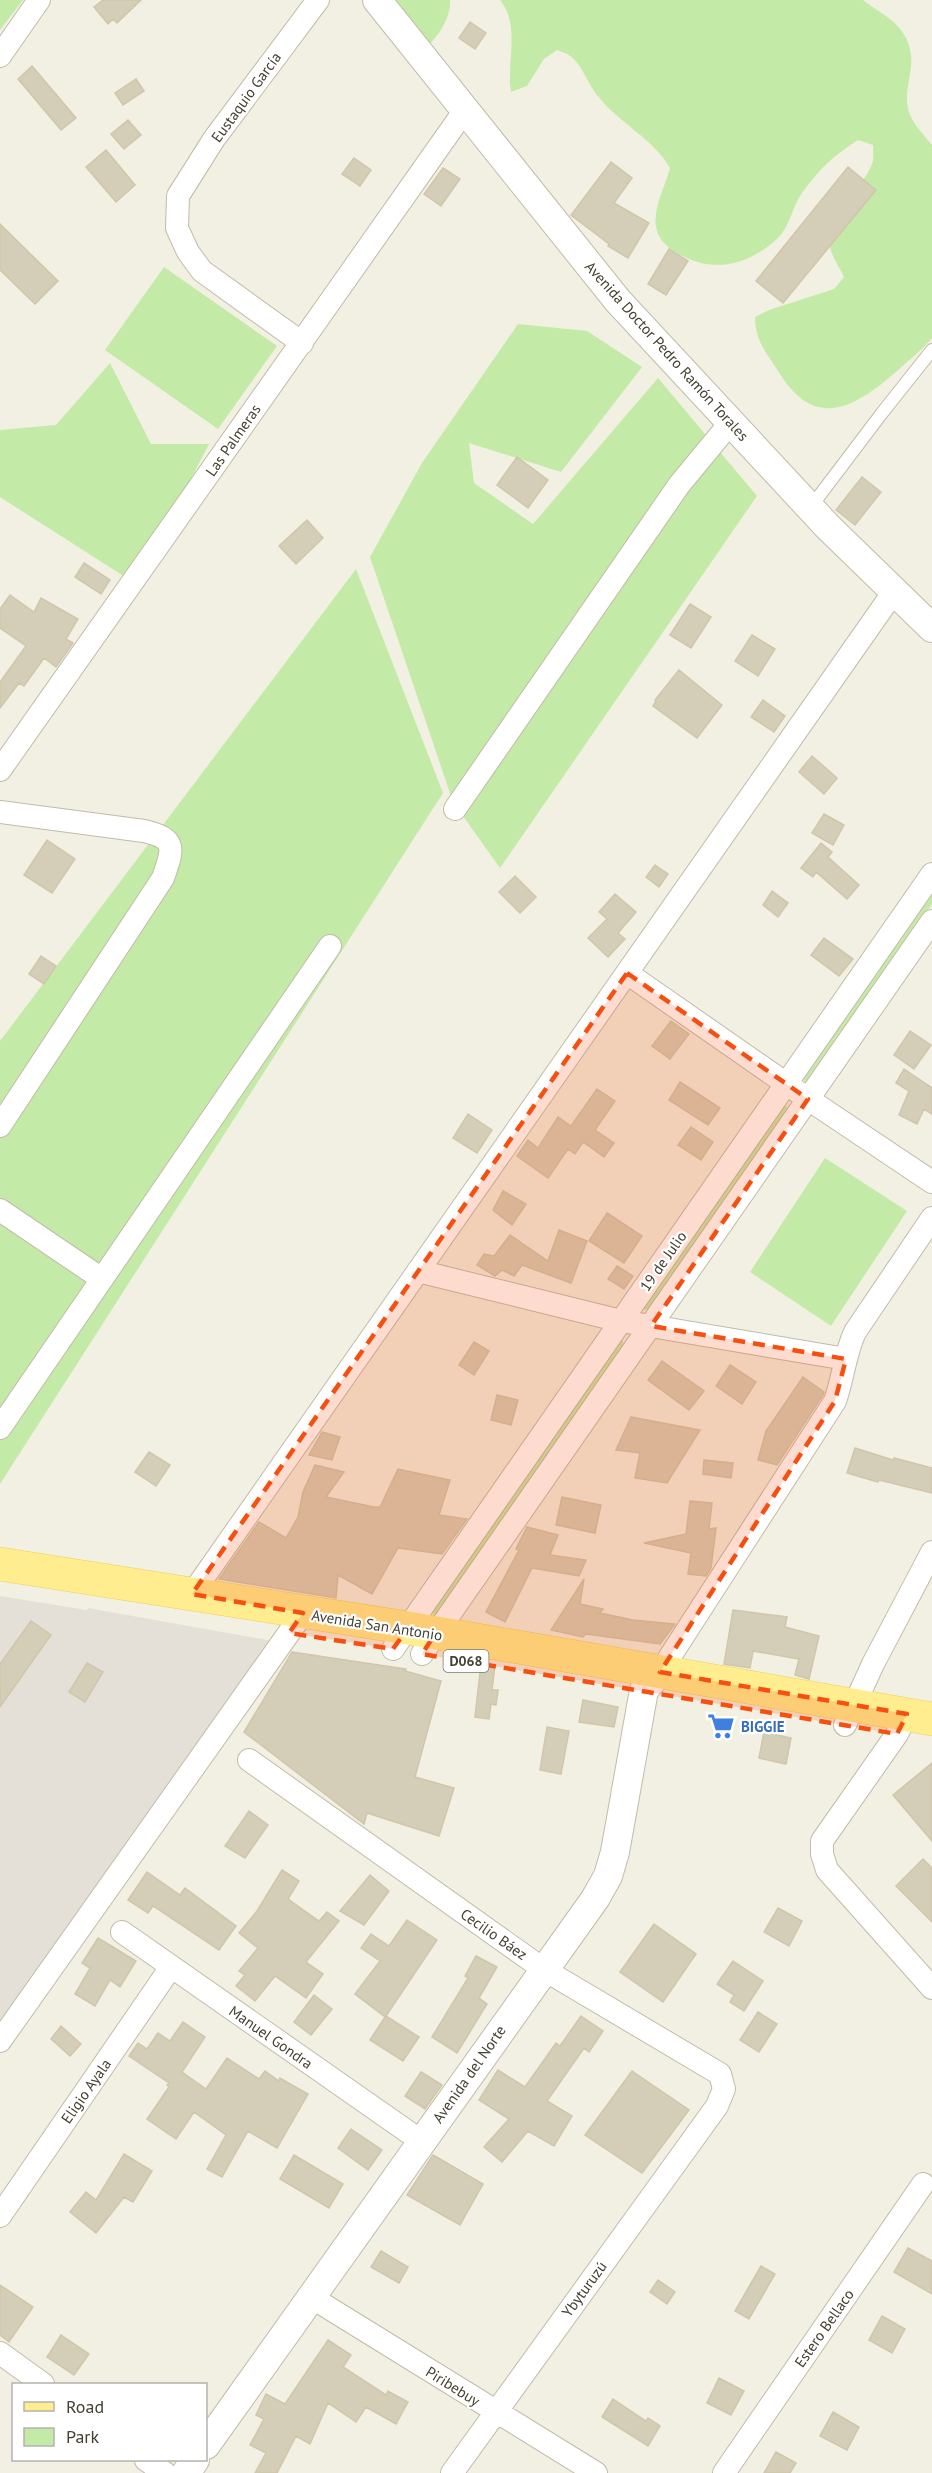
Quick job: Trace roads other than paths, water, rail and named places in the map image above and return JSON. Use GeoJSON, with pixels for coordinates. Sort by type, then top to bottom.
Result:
{"type":"FeatureCollection","features":[{"type":"Feature","properties":{"kind":"main road","name":"Avenida San Antonio"},"geometry":{"type":"LineString","coordinates":[[0,1564],[192,1594],[296,1623]]}},
{"type":"Feature","properties":{"kind":"main road","name":"Avenida San Antonio"},"geometry":{"type":"LineString","coordinates":[[0,1585],[296,1623],[849,1715],[912,1722],[932,1740]]}},
{"type":"Feature","properties":{"kind":"street"},"geometry":{"type":"LineString","coordinates":[[0,56],[39,0]]}},
{"type":"Feature","properties":{"kind":"street","name":"Eustaquio García"},"geometry":{"type":"LineString","coordinates":[[302,342],[202,271],[188,252],[177,228],[178,196],[220,131],[318,0]]}},
{"type":"Feature","properties":{"kind":"street","name":"Avenida Doctor Pedro Ramón Torales"},"geometry":{"type":"LineString","coordinates":[[377,0],[618,301],[810,508],[932,628]]}},
{"type":"Feature","properties":{"kind":"street","name":"Las Palmeras"},"geometry":{"type":"LineString","coordinates":[[0,770],[6,745],[302,342],[465,110]]}},
{"type":"Feature","properties":{"kind":"street"},"geometry":{"type":"LineString","coordinates":[[455,808],[679,485],[731,422]]}},
{"type":"Feature","properties":{"kind":"street"},"geometry":{"type":"LineString","coordinates":[[192,1594],[895,590]]}},
{"type":"Feature","properties":{"kind":"street"},"geometry":{"type":"LineString","coordinates":[[0,812],[144,831],[162,835],[169,842],[172,850],[163,878],[0,1126]]}},
{"type":"Feature","properties":{"kind":"street","name":"19 de Julio"},"geometry":{"type":"LineString","coordinates":[[414,1641],[621,1321],[932,874]]}},
{"type":"Feature","properties":{"kind":"street","name":"19 de Julio"},"geometry":{"type":"LineString","coordinates":[[414,1641],[651,1326],[932,921]]}},
{"type":"Feature","properties":{"kind":"street"},"geometry":{"type":"LineString","coordinates":[[0,1428],[330,946]]}},
{"type":"Feature","properties":{"kind":"street"},"geometry":{"type":"LineString","coordinates":[[627,973],[932,1182]]}},
{"type":"Feature","properties":{"kind":"street"},"geometry":{"type":"LineString","coordinates":[[0,1210],[102,1279]]}},
{"type":"Feature","properties":{"kind":"street"},"geometry":{"type":"LineString","coordinates":[[652,1681],[834,1401],[855,1332],[932,1218]]}},
{"type":"Feature","properties":{"kind":"street"},"geometry":{"type":"LineString","coordinates":[[418,1270],[621,1321],[846,1359]]}},
{"type":"Feature","properties":{"kind":"street"},"geometry":{"type":"LineString","coordinates":[[849,1715],[932,1552]]}},
{"type":"Feature","properties":{"kind":"street"},"geometry":{"type":"LineString","coordinates":[[0,2041],[296,1623]]}},
{"type":"Feature","properties":{"kind":"street","name":"Avenida del Norte"},"geometry":{"type":"LineString","coordinates":[[207,2444],[595,1899],[608,1876],[615,1852],[652,1681]]}},
{"type":"Feature","properties":{"kind":"street"},"geometry":{"type":"LineString","coordinates":[[912,1722],[822,1841],[822,1854],[827,1870],[932,1988]]}},
{"type":"Feature","properties":{"kind":"street","name":"Cecilio Báez"},"geometry":{"type":"LineString","coordinates":[[249,1760],[543,1969],[720,2074],[724,2089],[717,2106]]}},
{"type":"Feature","properties":{"kind":"street","name":"Manuel Gondra"},"geometry":{"type":"LineString","coordinates":[[122,1932],[421,2141]]}},
{"type":"Feature","properties":{"kind":"street","name":"Eligio Ayala"},"geometry":{"type":"LineString","coordinates":[[0,2216],[171,1967]]}},
{"type":"Feature","properties":{"kind":"street","name":"Ybyturuzú"},"geometry":{"type":"LineString","coordinates":[[452,2473],[717,2106]]}},
{"type":"Feature","properties":{"kind":"street","name":"Estero Bellaco"},"geometry":{"type":"LineString","coordinates":[[724,2473],[923,2184]]}},
{"type":"Feature","properties":{"kind":"street","name":"Piribebuy"},"geometry":{"type":"LineString","coordinates":[[310,2297],[495,2413],[596,2473]]}},
{"type":"Feature","properties":{"kind":"street"},"geometry":{"type":"LineString","coordinates":[[0,2353],[40,2383]]}},
{"type":"Feature","properties":{"kind":"street"},"geometry":{"type":"LineString","coordinates":[[147,2461],[165,2473]]}},
{"type":"Feature","properties":{"kind":"lane"},"geometry":{"type":"LineString","coordinates":[[810,508],[932,350]]}},
{"type":"Feature","properties":{"kind":"place","name":"BIGGIE"},"geometry":{"type":"Point","coordinates":[721,1726]}}]}
